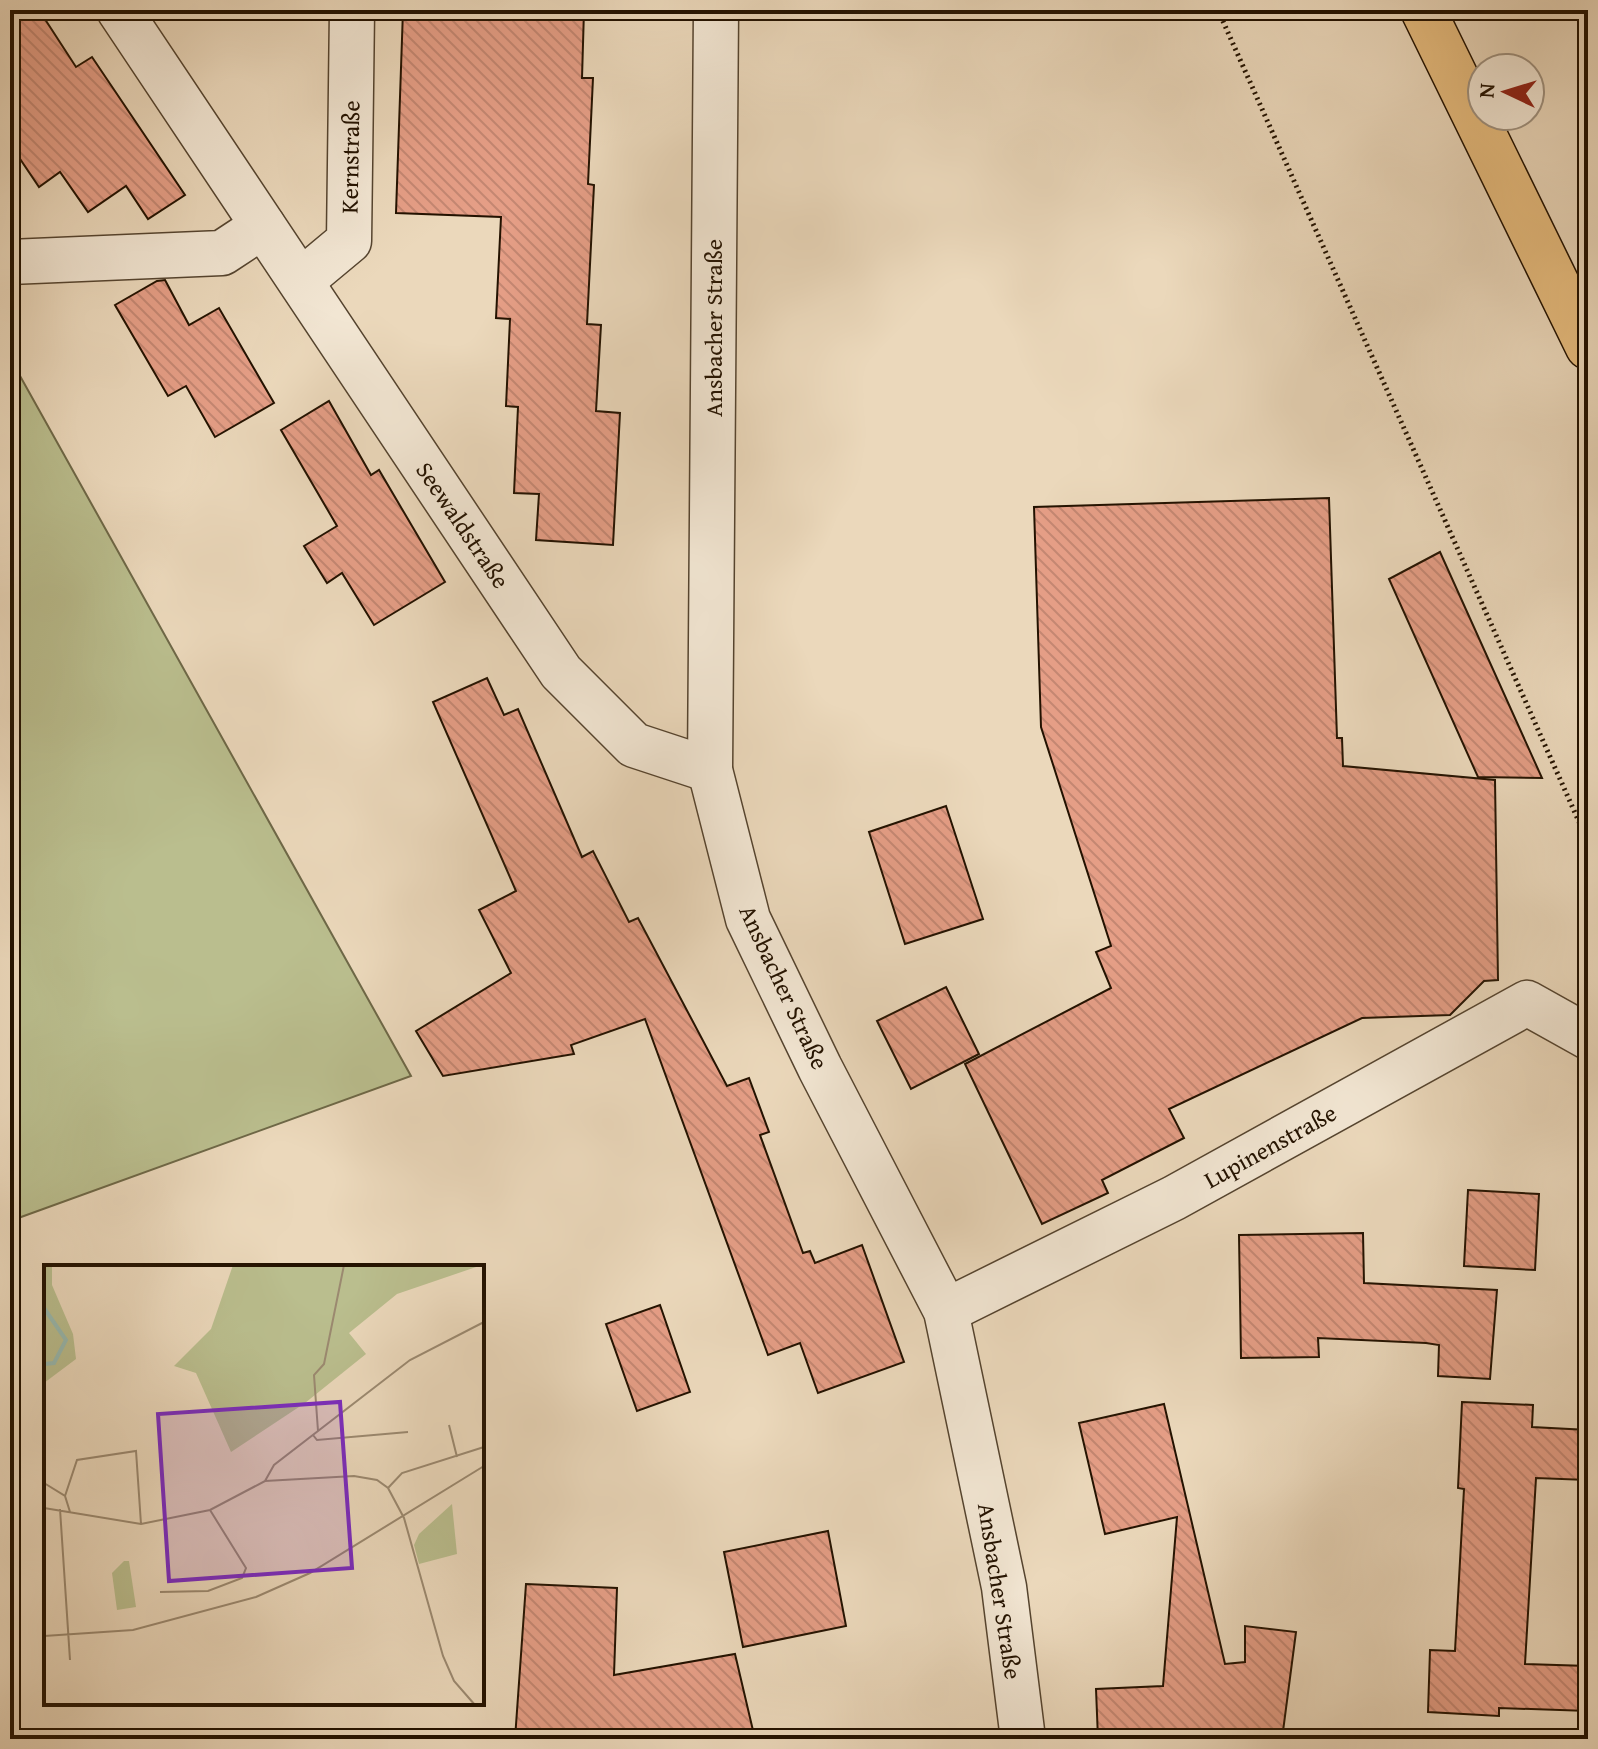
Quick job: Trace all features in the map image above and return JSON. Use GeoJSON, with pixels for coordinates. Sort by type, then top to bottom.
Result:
{"type":"FeatureCollection","features":[{"type":"Feature","properties":{"kind":"main road"},"geometry":{"type":"LineString","coordinates":[[1423,10],[1588,347]]}},
{"type":"Feature","properties":{"kind":"street","name":"Seewaldstraße"},"geometry":{"type":"LineString","coordinates":[[119,10],[561,672],[634,745],[710,770]]}},
{"type":"Feature","properties":{"kind":"street","name":"Kernstraße"},"geometry":{"type":"LineString","coordinates":[[301,281],[349,241],[352,10]]}},
{"type":"Feature","properties":{"kind":"street","name":"Ansbacher Straße"},"geometry":{"type":"LineString","coordinates":[[716,10],[710,770],[748,919],[820,1068],[946,1311],[1004,1587],[1023,1739]]}},
{"type":"Feature","properties":{"kind":"street"},"geometry":{"type":"LineString","coordinates":[[10,262],[222,253],[263,226]]}},
{"type":"Feature","properties":{"kind":"street","name":"Lupinenstraße"},"geometry":{"type":"LineString","coordinates":[[946,1311],[1174,1198],[1527,1003],[1588,1037]]}},
{"type":"Feature","properties":{"kind":"path"},"geometry":{"type":"LineString","coordinates":[[1218,10],[1588,842]]}},
{"type":"Feature","properties":{"kind":"path"},"geometry":{"type":"LineString","coordinates":[[1579,10],[1588,32]]}},
{"type":"Feature","properties":{"kind":"green space"},"geometry":{"type":"Polygon","coordinates":[[[10,358],[411,1076],[10,1221],[10,358]]]}},
{"type":"Feature","properties":{"kind":"building"},"geometry":{"type":"Polygon","coordinates":[[[10,10],[39,10],[76,67],[92,57],[185,195],[148,219],[126,186],[88,212],[60,172],[39,187],[10,144],[10,10]]]}},
{"type":"Feature","properties":{"kind":"building"},"geometry":{"type":"Polygon","coordinates":[[[403,10],[584,10],[582,78],[593,78],[588,184],[594,185],[587,324],[601,325],[596,411],[620,413],[613,545],[536,540],[539,494],[514,493],[518,407],[506,406],[510,319],[496,318],[501,217],[396,213],[403,10]]]}},
{"type":"Feature","properties":{"kind":"building"},"geometry":{"type":"Polygon","coordinates":[[[165,280],[189,325],[219,308],[274,403],[215,437],[186,386],[168,396],[115,305],[157,281],[165,280]]]}},
{"type":"Feature","properties":{"kind":"building"},"geometry":{"type":"Polygon","coordinates":[[[329,401],[371,475],[379,470],[445,582],[374,625],[342,573],[327,583],[304,546],[337,526],[281,430],[329,401]]]}},
{"type":"Feature","properties":{"kind":"building"},"geometry":{"type":"Polygon","coordinates":[[[1329,498],[1337,738],[1342,738],[1343,766],[1495,780],[1498,980],[1484,981],[1450,1015],[1362,1018],[1169,1109],[1184,1138],[1102,1180],[1108,1193],[1042,1224],[965,1064],[1111,988],[1096,952],[1111,946],[1041,727],[1034,507],[1329,498]]]}},
{"type":"Feature","properties":{"kind":"building"},"geometry":{"type":"Polygon","coordinates":[[[1440,552],[1542,778],[1478,777],[1389,579],[1440,552]]]}},
{"type":"Feature","properties":{"kind":"building"},"geometry":{"type":"Polygon","coordinates":[[[487,678],[504,715],[518,709],[582,857],[593,851],[629,922],[638,918],[727,1086],[749,1078],[769,1132],[760,1135],[803,1253],[810,1251],[815,1263],[862,1245],[904,1362],[818,1393],[800,1343],[768,1355],[645,1019],[571,1045],[574,1054],[443,1076],[416,1031],[511,973],[479,910],[516,891],[433,702],[487,678]]]}},
{"type":"Feature","properties":{"kind":"building"},"geometry":{"type":"Polygon","coordinates":[[[946,806],[983,919],[905,944],[869,832],[946,806]]]}},
{"type":"Feature","properties":{"kind":"building"},"geometry":{"type":"Polygon","coordinates":[[[946,987],[979,1054],[911,1089],[877,1021],[946,987]]]}},
{"type":"Feature","properties":{"kind":"building"},"geometry":{"type":"Polygon","coordinates":[[[1468,1190],[1539,1194],[1535,1270],[1464,1266],[1468,1190]]]}},
{"type":"Feature","properties":{"kind":"building"},"geometry":{"type":"Polygon","coordinates":[[[1363,1233],[1364,1283],[1497,1290],[1490,1379],[1438,1376],[1439,1345],[1426,1343],[1318,1338],[1319,1357],[1241,1358],[1239,1235],[1363,1233]]]}},
{"type":"Feature","properties":{"kind":"building"},"geometry":{"type":"Polygon","coordinates":[[[660,1305],[690,1392],[637,1411],[606,1324],[660,1305]]]}},
{"type":"Feature","properties":{"kind":"building"},"geometry":{"type":"Polygon","coordinates":[[[1462,1402],[1533,1405],[1532,1427],[1588,1430],[1587,1480],[1536,1478],[1525,1664],[1588,1666],[1588,1711],[1499,1708],[1499,1716],[1428,1712],[1430,1650],[1455,1651],[1464,1489],[1458,1488],[1462,1402]]]}},
{"type":"Feature","properties":{"kind":"building"},"geometry":{"type":"Polygon","coordinates":[[[1164,1404],[1225,1664],[1245,1662],[1245,1626],[1296,1632],[1282,1739],[1098,1739],[1096,1689],[1163,1686],[1177,1517],[1105,1534],[1079,1423],[1164,1404]]]}},
{"type":"Feature","properties":{"kind":"building"},"geometry":{"type":"Polygon","coordinates":[[[828,1531],[846,1626],[743,1647],[724,1552],[828,1531]]]}},
{"type":"Feature","properties":{"kind":"building"},"geometry":{"type":"Polygon","coordinates":[[[526,1584],[617,1588],[614,1675],[735,1654],[755,1739],[515,1739],[526,1584]]]}}]}
